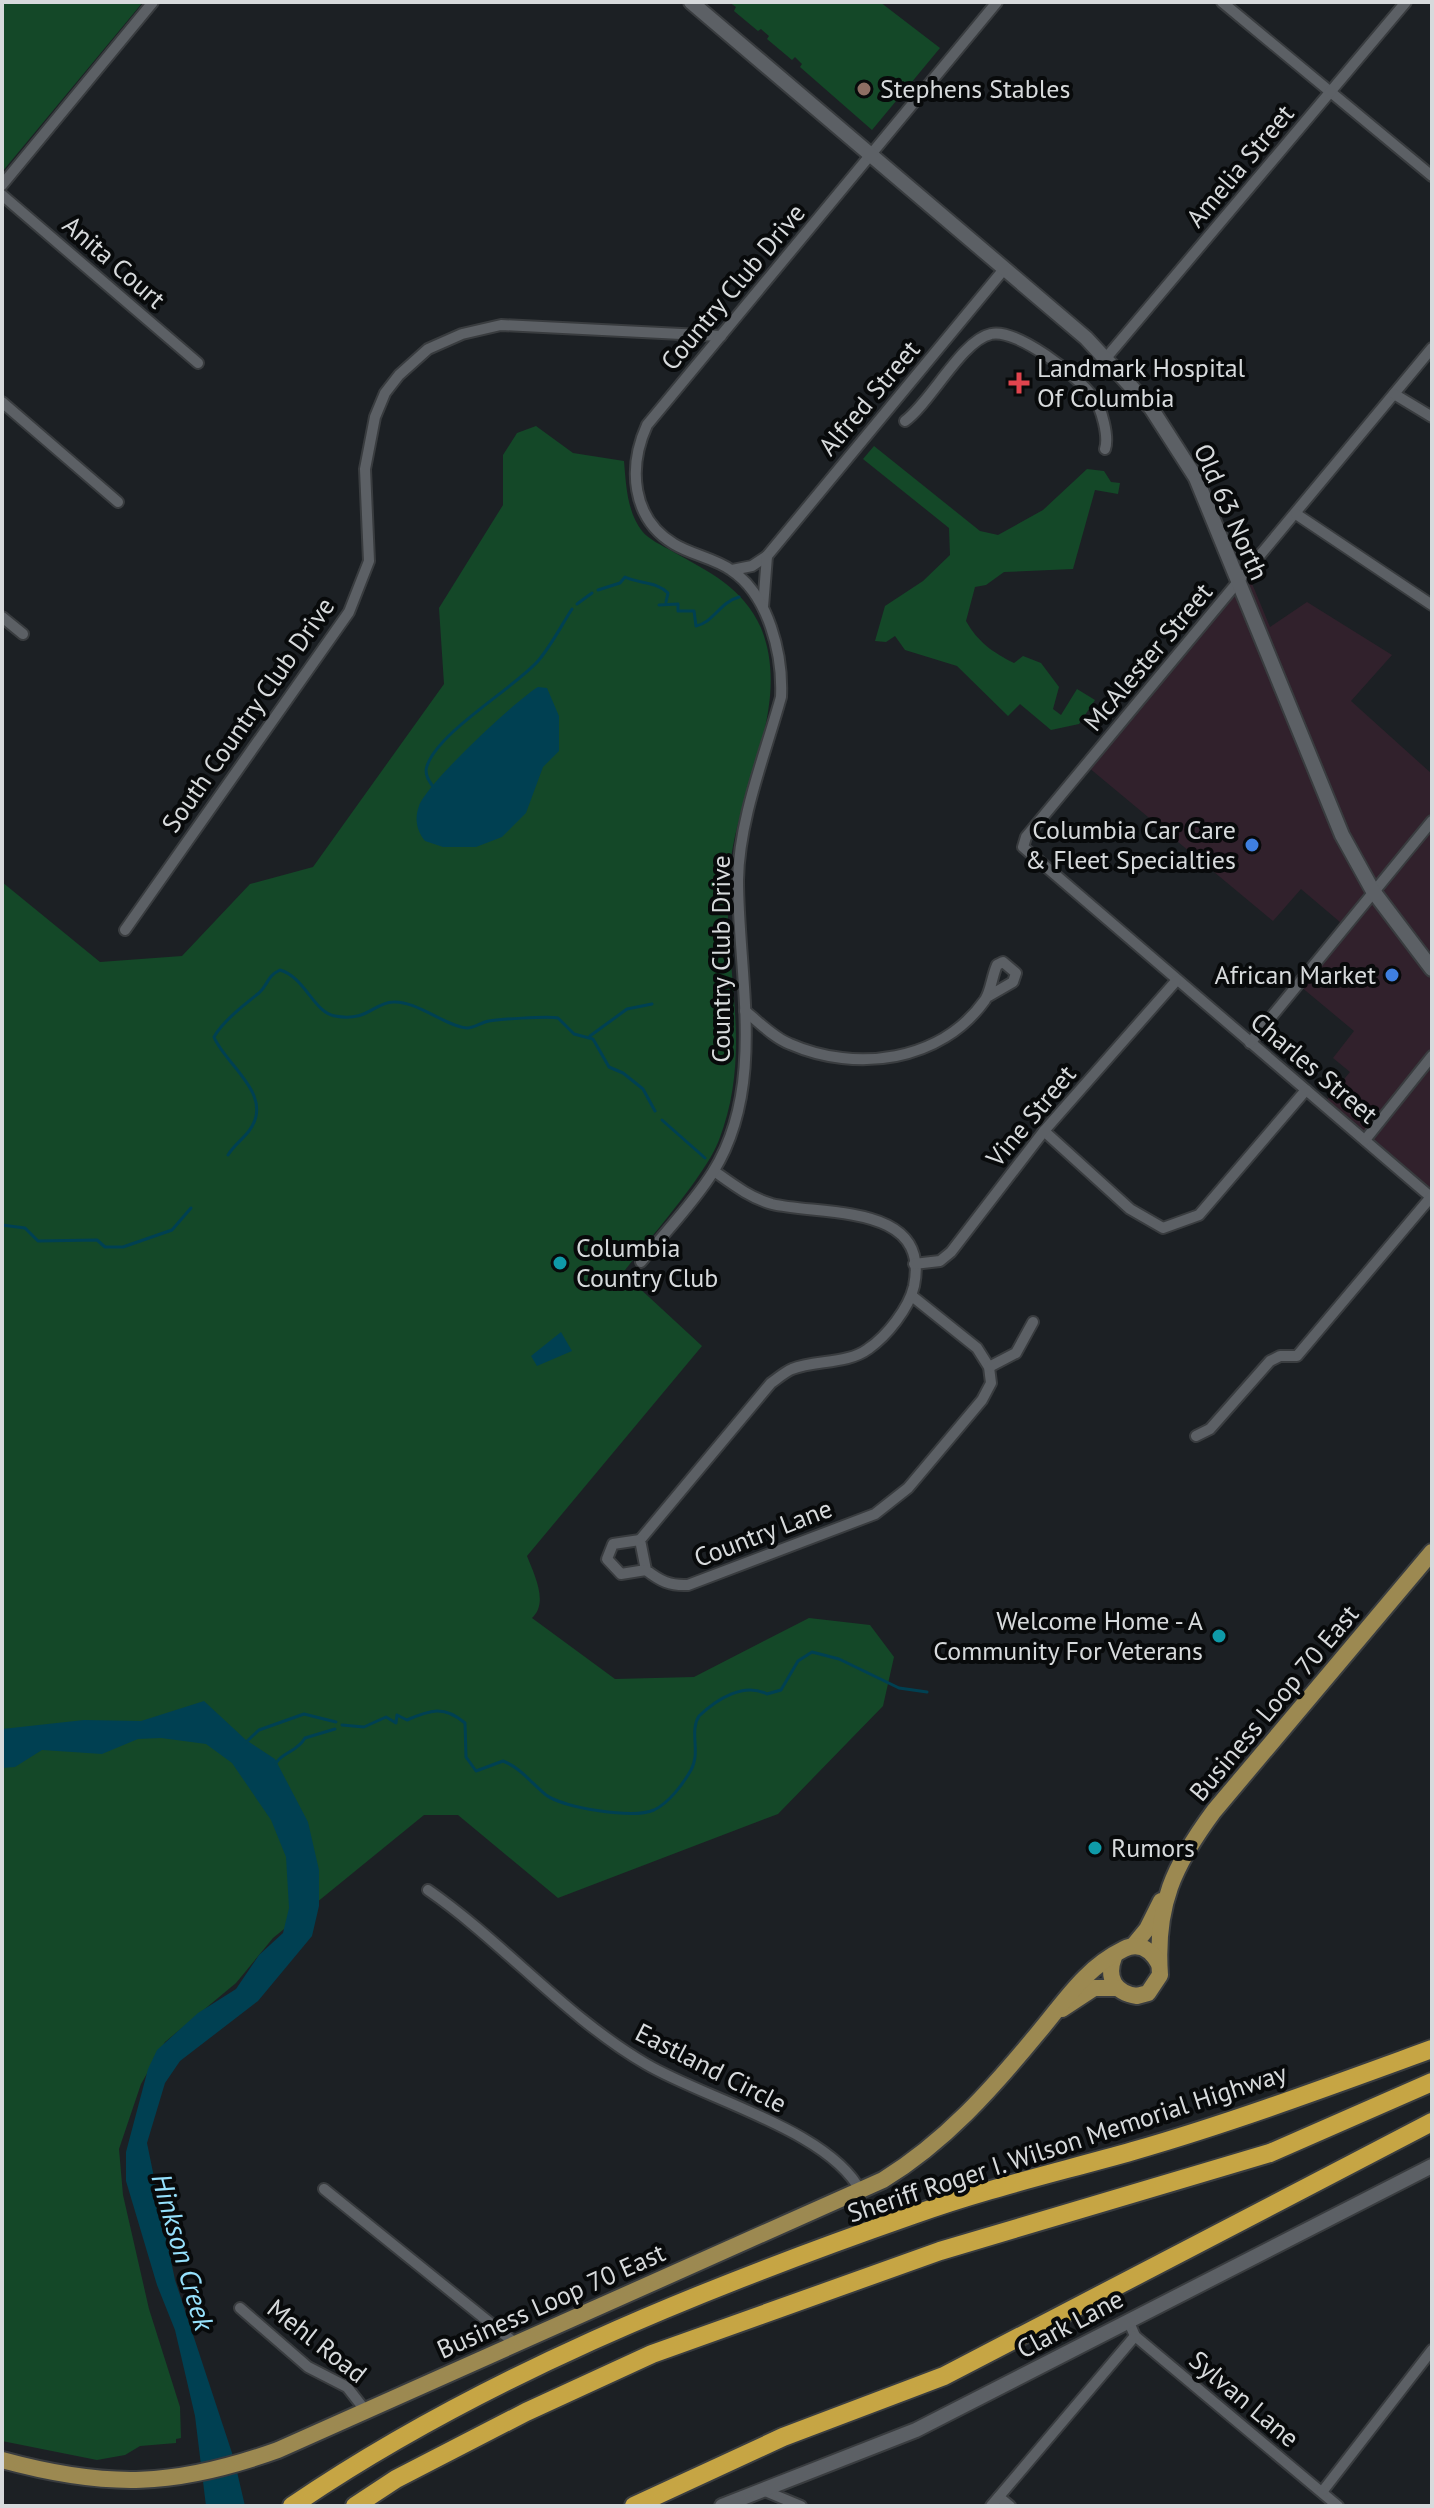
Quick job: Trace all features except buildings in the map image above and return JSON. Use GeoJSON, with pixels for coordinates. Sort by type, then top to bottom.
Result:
{"type":"FeatureCollection","features":[{"type":"Feature","properties":{"kind":"highway","name":"Sheriff Roger I. Wilson Memorial Highway"},"geometry":{"type":"LineString","coordinates":[[292,2506],[380,2450],[581,2346],[659,2311],[913,2215],[1232,2119],[1432,2049]]}},
{"type":"Feature","properties":{"kind":"highway"},"geometry":{"type":"LineString","coordinates":[[355,2506],[396,2479],[513,2418],[652,2354],[940,2251],[1270,2153],[1432,2082]]}},
{"type":"Feature","properties":{"kind":"highway"},"geometry":{"type":"LineString","coordinates":[[634,2506],[783,2437],[944,2376],[1432,2122]]}},
{"type":"Feature","properties":{"kind":"main road","name":"Old 63 North"},"geometry":{"type":"LineString","coordinates":[[691,2],[1005,268],[1106,358],[1151,408],[1196,478],[1342,835],[1373,891],[1432,969]]}},
{"type":"Feature","properties":{"kind":"main road","name":"Business Loop 70 East"},"geometry":{"type":"LineString","coordinates":[[1133,1946],[1147,1929],[1177,1865],[1214,1811],[1429,1562]]}},
{"type":"Feature","properties":{"kind":"main road","name":"Business Loop 70 East"},"geometry":{"type":"LineString","coordinates":[[1159,1964],[1166,1892]]}},
{"type":"Feature","properties":{"kind":"main road"},"geometry":{"type":"LineString","coordinates":[[1133,1946],[1154,1954],[1159,1964],[1156,1985],[1148,1993],[1126,1995],[1111,1979],[1114,1957],[1133,1946]]}},
{"type":"Feature","properties":{"kind":"main road","name":"Business Loop 70 East"},"geometry":{"type":"LineString","coordinates":[[2,2460],[108,2481],[175,2479],[278,2450],[861,2192],[910,2164],[939,2141],[1054,2014],[1073,1985],[1114,1957]]}},
{"type":"Feature","properties":{"kind":"main road","name":"Business Loop 70 East"},"geometry":{"type":"LineString","coordinates":[[1054,2014],[1094,1988],[1117,1988]]}},
{"type":"Feature","properties":{"kind":"main road","name":"Clark Lane"},"geometry":{"type":"LineString","coordinates":[[722,2506],[916,2430],[1128,2320],[1430,2171]]}},
{"type":"Feature","properties":{"kind":"street"},"geometry":{"type":"LineString","coordinates":[[2,185],[153,2]]}},
{"type":"Feature","properties":{"kind":"street","name":"Country Club Drive"},"geometry":{"type":"LineString","coordinates":[[641,1262],[714,1171],[733,1126],[742,1080],[745,1011],[738,877],[749,811],[781,697],[781,666],[763,609],[732,570],[676,546],[650,524],[641,507],[634,464],[647,425],[997,2]]}},
{"type":"Feature","properties":{"kind":"street"},"geometry":{"type":"LineString","coordinates":[[1222,2],[1432,176]]}},
{"type":"Feature","properties":{"kind":"street","name":"Amelia Street"},"geometry":{"type":"LineString","coordinates":[[1106,358],[1406,2]]}},
{"type":"Feature","properties":{"kind":"street","name":"Anita Court"},"geometry":{"type":"LineString","coordinates":[[2,195],[198,363]]}},
{"type":"Feature","properties":{"kind":"street","name":"Alfred Street"},"geometry":{"type":"LineString","coordinates":[[732,570],[752,566],[767,556],[1005,268]]}},
{"type":"Feature","properties":{"kind":"street","name":"South Country Club Drive"},"geometry":{"type":"LineString","coordinates":[[125,930],[349,612],[369,561],[365,469],[369,437],[385,393],[399,375],[428,349],[444,341],[501,325],[721,336]]}},
{"type":"Feature","properties":{"kind":"street"},"geometry":{"type":"LineString","coordinates":[[905,421],[973,343],[989,334],[1017,336],[1093,397],[1108,440],[1105,449]]}},
{"type":"Feature","properties":{"kind":"street","name":"McAlester Street"},"geometry":{"type":"LineString","coordinates":[[1023,847],[1026,837],[1432,348]]}},
{"type":"Feature","properties":{"kind":"street"},"geometry":{"type":"LineString","coordinates":[[1394,394],[1432,417]]}},
{"type":"Feature","properties":{"kind":"street"},"geometry":{"type":"LineString","coordinates":[[2,402],[118,502]]}},
{"type":"Feature","properties":{"kind":"street"},"geometry":{"type":"LineString","coordinates":[[1296,514],[1432,605]]}},
{"type":"Feature","properties":{"kind":"street"},"geometry":{"type":"LineString","coordinates":[[763,609],[767,556]]}},
{"type":"Feature","properties":{"kind":"street"},"geometry":{"type":"LineString","coordinates":[[2,617],[23,634]]}},
{"type":"Feature","properties":{"kind":"street"},"geometry":{"type":"LineString","coordinates":[[1250,1043],[1432,821]]}},
{"type":"Feature","properties":{"kind":"street","name":"Charles Street"},"geometry":{"type":"LineString","coordinates":[[1023,847],[1432,1197]]}},
{"type":"Feature","properties":{"kind":"street","name":"Vine Street"},"geometry":{"type":"LineString","coordinates":[[914,1264],[940,1261],[951,1252],[1044,1131],[1176,981]]}},
{"type":"Feature","properties":{"kind":"street"},"geometry":{"type":"LineString","coordinates":[[745,1011],[787,1044],[826,1057],[861,1060],[919,1052],[963,1025],[987,997]]}},
{"type":"Feature","properties":{"kind":"street"},"geometry":{"type":"LineString","coordinates":[[1365,1140],[1432,1056]]}},
{"type":"Feature","properties":{"kind":"street"},"geometry":{"type":"LineString","coordinates":[[1044,1131],[1130,1209],[1163,1228],[1199,1215],[1306,1090]]}},
{"type":"Feature","properties":{"kind":"street"},"geometry":{"type":"LineString","coordinates":[[646,1570],[640,1540],[771,1383],[792,1369],[864,1352],[881,1340],[912,1296],[914,1264],[907,1242],[890,1226],[871,1217],[772,1204],[754,1197],[714,1171]]}},
{"type":"Feature","properties":{"kind":"street"},"geometry":{"type":"LineString","coordinates":[[1196,1436],[1210,1429],[1270,1361],[1280,1356],[1297,1356],[1432,1197]]}},
{"type":"Feature","properties":{"kind":"street"},"geometry":{"type":"LineString","coordinates":[[912,1296],[977,1348],[989,1367],[1016,1353],[1033,1322]]}},
{"type":"Feature","properties":{"kind":"street","name":"Country Lane"},"geometry":{"type":"LineString","coordinates":[[640,1540],[613,1544],[607,1559],[621,1574],[646,1570],[672,1586],[688,1585],[875,1514],[908,1488],[982,1400],[991,1383],[989,1367]]}},
{"type":"Feature","properties":{"kind":"street","name":"Eastland Circle"},"geometry":{"type":"LineString","coordinates":[[428,1890],[623,2050],[664,2074],[818,2148],[852,2174],[861,2192]]}},
{"type":"Feature","properties":{"kind":"street"},"geometry":{"type":"LineString","coordinates":[[324,2189],[515,2343]]}},
{"type":"Feature","properties":{"kind":"street","name":"Mehl Road"},"geometry":{"type":"LineString","coordinates":[[240,2308],[308,2367],[347,2387],[365,2410]]}},
{"type":"Feature","properties":{"kind":"street","name":"Sylvan Lane"},"geometry":{"type":"LineString","coordinates":[[1128,2320],[1135,2336],[1338,2506]]}},
{"type":"Feature","properties":{"kind":"street"},"geometry":{"type":"LineString","coordinates":[[991,2506],[1135,2336]]}},
{"type":"Feature","properties":{"kind":"street"},"geometry":{"type":"LineString","coordinates":[[1322,2492],[1432,2350]]}},
{"type":"Feature","properties":{"kind":"street"},"geometry":{"type":"LineString","coordinates":[[765,2491],[801,2506]]}},
{"type":"Feature","properties":{"kind":"street"},"geometry":{"type":"LineString","coordinates":[[999,2497],[1010,2506]]}},
{"type":"Feature","properties":{"kind":"shaded area"},"geometry":{"type":"Polygon","coordinates":[[[1248,574],[1270,627],[1307,602],[1392,655],[1351,701],[1432,774],[1432,1194],[1325,1102],[1350,1072],[1333,1058],[1354,1031],[1300,986],[1347,928],[1301,889],[1273,921],[1088,767],[1248,574]]]}},
{"type":"Feature","properties":{"kind":"green space"},"geometry":{"type":"Polygon","coordinates":[[[2,2],[143,2],[2,172],[2,2]]]}},
{"type":"Feature","properties":{"kind":"green space","name":"Stephens Stables"},"geometry":{"type":"Polygon","coordinates":[[[729,2],[880,2],[940,48],[872,130],[800,67],[802,64],[795,57],[792,60],[767,39],[769,36],[761,29],[758,31],[734,11],[736,7],[729,2]]]}},
{"type":"Feature","properties":{"kind":"green space","name":"Columbia Country Club"},"geometry":{"type":"Polygon","coordinates":[[[536,426],[573,453],[624,461],[628,498],[642,531],[724,582],[745,602],[761,628],[769,655],[771,682],[763,738],[739,820],[728,883],[736,1028],[730,1102],[719,1140],[702,1171],[623,1273],[702,1346],[527,1556],[540,1597],[537,1612],[532,1618],[615,1679],[694,1677],[809,1618],[870,1625],[894,1657],[883,1706],[778,1814],[558,1898],[458,1815],[424,1815],[273,1938],[236,1983],[165,2042],[141,2084],[119,2149],[123,2195],[149,2309],[180,2407],[181,2438],[176,2439],[176,2443],[140,2446],[125,2455],[97,2460],[2,2441],[2,882],[100,962],[182,956],[250,884],[313,867],[444,684],[439,608],[503,505],[503,455],[517,433],[536,426]]]}},
{"type":"Feature","properties":{"kind":"green space"},"geometry":{"type":"Polygon","coordinates":[[[874,446],[980,531],[998,535],[1043,510],[1087,469],[1104,471],[1111,482],[1120,483],[1118,494],[1095,490],[1073,569],[1004,572],[986,585],[975,587],[966,621],[981,641],[1006,659],[1014,663],[1023,656],[1041,663],[1059,687],[1053,709],[1061,715],[1077,689],[1095,700],[1079,724],[1051,730],[1020,704],[1008,716],[957,666],[905,650],[895,636],[886,642],[875,641],[885,606],[923,581],[950,555],[949,528],[863,459],[874,446]]]}},
{"type":"Feature","properties":{"kind":"water"},"geometry":{"type":"Polygon","coordinates":[[[538,687],[547,688],[559,716],[559,751],[543,767],[526,813],[502,837],[476,847],[443,847],[425,841],[418,829],[417,811],[425,795],[473,743],[538,687]]]}},
{"type":"Feature","properties":{"kind":"water"},"geometry":{"type":"Polygon","coordinates":[[[561,1332],[572,1351],[537,1366],[531,1356],[561,1332]]]}},
{"type":"Feature","properties":{"kind":"water"},"geometry":{"type":"Polygon","coordinates":[[[204,1701],[246,1740],[275,1759],[308,1822],[319,1870],[319,1906],[312,1936],[258,2001],[180,2061],[165,2083],[147,2143],[175,2280],[234,2459],[245,2506],[206,2506],[195,2416],[175,2330],[157,2285],[126,2181],[126,2152],[148,2069],[157,2050],[198,2013],[236,1989],[259,1955],[283,1933],[289,1908],[286,1857],[271,1820],[232,1763],[206,1744],[161,1738],[138,1739],[102,1754],[42,1750],[15,1767],[2,1768],[2,1729],[84,1720],[141,1721],[204,1701]]]}},
{"type":"Feature","properties":{"kind":"waterway"},"geometry":{"type":"LineString","coordinates":[[598,590],[620,583],[625,577],[663,589],[668,593],[666,602]]}},
{"type":"Feature","properties":{"kind":"waterway"},"geometry":{"type":"LineString","coordinates":[[577,604],[592,593]]}},
{"type":"Feature","properties":{"kind":"waterway"},"geometry":{"type":"LineString","coordinates":[[659,605],[678,604],[678,611],[694,611],[696,626],[739,597]]}},
{"type":"Feature","properties":{"kind":"waterway"},"geometry":{"type":"LineString","coordinates":[[434,788],[426,772],[434,753],[461,725],[538,661],[572,609]]}},
{"type":"Feature","properties":{"kind":"waterway"},"geometry":{"type":"LineString","coordinates":[[228,1155],[249,1131],[256,1118],[256,1105],[246,1081],[214,1037],[280,970],[296,980],[321,1009],[335,1016],[355,1016],[393,1002],[411,1005],[467,1028],[499,1020],[558,1018],[574,1034],[593,1039],[609,1067],[623,1073],[643,1089],[655,1111]]}},
{"type":"Feature","properties":{"kind":"waterway"},"geometry":{"type":"LineString","coordinates":[[590,1036],[627,1009],[652,1004]]}},
{"type":"Feature","properties":{"kind":"waterway"},"geometry":{"type":"LineString","coordinates":[[662,1120],[705,1158]]}},
{"type":"Feature","properties":{"kind":"waterway"},"geometry":{"type":"LineString","coordinates":[[2,1225],[25,1228],[38,1241],[97,1240],[105,1247],[123,1247],[172,1230],[191,1208]]}},
{"type":"Feature","properties":{"kind":"waterway"},"geometry":{"type":"LineString","coordinates":[[342,1725],[364,1727],[386,1717],[396,1723],[397,1715],[407,1720],[437,1711],[450,1714],[465,1723],[466,1757],[476,1771],[503,1761],[555,1800],[599,1811],[631,1813],[660,1807],[684,1781],[694,1763],[695,1728],[699,1716],[722,1698],[740,1691],[767,1694],[781,1690],[798,1661],[812,1652],[839,1659],[899,1688],[927,1692]]}},
{"type":"Feature","properties":{"kind":"waterway"},"geometry":{"type":"LineString","coordinates":[[245,1743],[259,1730],[304,1714],[336,1722]]}},
{"type":"Feature","properties":{"kind":"waterway"},"geometry":{"type":"LineString","coordinates":[[276,1763],[305,1738],[335,1729]]}},
{"type":"Feature","properties":{"kind":"place","name":"Stephens Stables"},"geometry":{"type":"Point","coordinates":[864,89]}},
{"type":"Feature","properties":{"kind":"place","name":"Landmark Hospital Of Columbia"},"geometry":{"type":"Point","coordinates":[1019,383]}},
{"type":"Feature","properties":{"kind":"place","name":"Columbia Car Care & Fleet Specialties"},"geometry":{"type":"Point","coordinates":[1252,845]}},
{"type":"Feature","properties":{"kind":"place","name":"African Market"},"geometry":{"type":"Point","coordinates":[1392,975]}},
{"type":"Feature","properties":{"kind":"place","name":"Columbia Country Club"},"geometry":{"type":"Point","coordinates":[560,1263]}},
{"type":"Feature","properties":{"kind":"place","name":"Welcome Home - A Community For Veterans"},"geometry":{"type":"Point","coordinates":[1219,1636]}},
{"type":"Feature","properties":{"kind":"place","name":"Rumors"},"geometry":{"type":"Point","coordinates":[1095,1848]}},
{"type":"Feature","properties":{"kind":"water label","name":"Hinkson Creek"},"geometry":{"type":"Point","coordinates":[183,2252]}}]}
